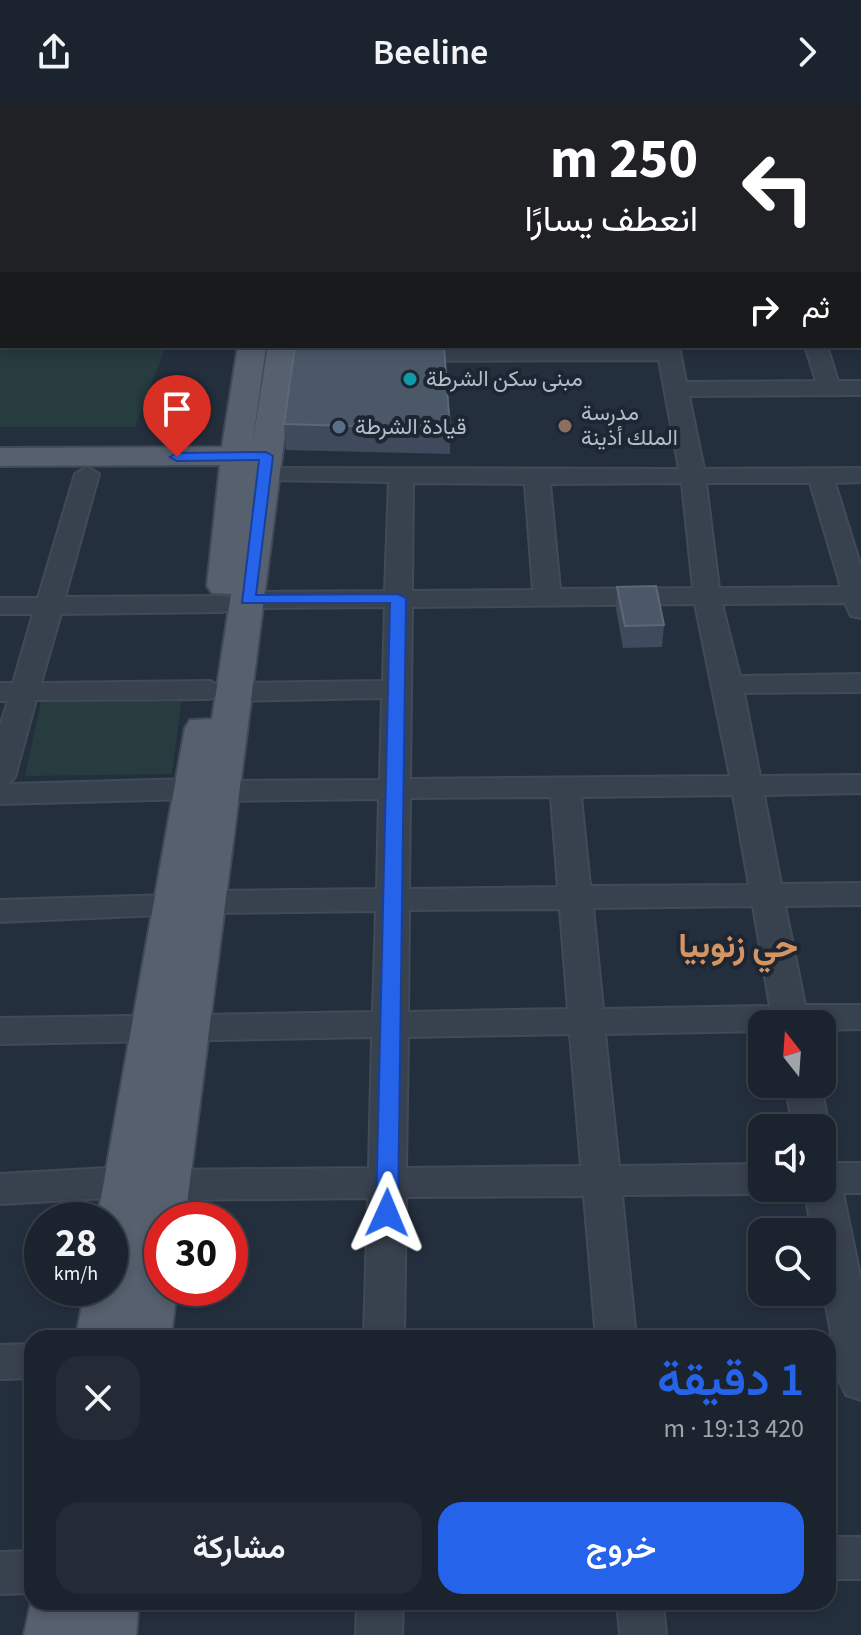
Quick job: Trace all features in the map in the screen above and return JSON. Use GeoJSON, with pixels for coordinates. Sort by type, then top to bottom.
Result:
{"type":"FeatureCollection","features":[{"type":"Feature","properties":{"kind":"main road"},"geometry":{"type":"LineString","coordinates":[[146,1330],[166,1185],[170,1028],[235,602],[251,465],[252,348]]}},
{"type":"Feature","properties":{"kind":"main road"},"geometry":{"type":"LineString","coordinates":[[251,465],[291,352]]}},
{"type":"Feature","properties":{"kind":"main road"},"geometry":{"type":"LineString","coordinates":[[0,457],[251,465]]}},
{"type":"Feature","properties":{"kind":"main road"},"geometry":{"type":"LineString","coordinates":[[0,474],[87,474],[251,465]]}},
{"type":"Feature","properties":{"kind":"main road"},"geometry":{"type":"LineString","coordinates":[[122,1202],[125,1182],[170,1028]]}},
{"type":"Feature","properties":{"kind":"main road"},"geometry":{"type":"LineString","coordinates":[[103,1330],[107,1306]]}},
{"type":"Feature","properties":{"kind":"main road"},"geometry":{"type":"LineString","coordinates":[[53,1635],[58,1610]]}},
{"type":"Feature","properties":{"kind":"main road"},"geometry":{"type":"LineString","coordinates":[[107,1635],[109,1610]]}},
{"type":"Feature","properties":{"kind":"street"},"geometry":{"type":"LineString","coordinates":[[817,348],[829,388]]}},
{"type":"Feature","properties":{"kind":"street"},"geometry":{"type":"LineString","coordinates":[[383,354],[669,350],[691,468],[707,596],[728,685],[788,1010]]}},
{"type":"Feature","properties":{"kind":"street"},"geometry":{"type":"LineString","coordinates":[[676,389],[861,388]]}},
{"type":"Feature","properties":{"kind":"street"},"geometry":{"type":"LineString","coordinates":[[251,465],[401,475],[537,477],[861,458]]}},
{"type":"Feature","properties":{"kind":"street"},"geometry":{"type":"LineString","coordinates":[[251,465],[691,468],[861,475]]}},
{"type":"Feature","properties":{"kind":"street"},"geometry":{"type":"LineString","coordinates":[[0,777],[12,692],[48,606],[87,474]]}},
{"type":"Feature","properties":{"kind":"street"},"geometry":{"type":"LineString","coordinates":[[384,1330],[401,475]]}},
{"type":"Feature","properties":{"kind":"street"},"geometry":{"type":"LineString","coordinates":[[0,606],[398,598],[707,596],[859,600],[820,475]]}},
{"type":"Feature","properties":{"kind":"street"},"geometry":{"type":"LineString","coordinates":[[537,477],[547,597]]}},
{"type":"Feature","properties":{"kind":"street"},"geometry":{"type":"LineString","coordinates":[[728,685],[861,683]]}},
{"type":"Feature","properties":{"kind":"street"},"geometry":{"type":"LineString","coordinates":[[12,692],[397,689]]}},
{"type":"Feature","properties":{"kind":"street"},"geometry":{"type":"LineString","coordinates":[[0,794],[861,784]]}},
{"type":"Feature","properties":{"kind":"street"},"geometry":{"type":"LineString","coordinates":[[565,787],[615,1330]]}},
{"type":"Feature","properties":{"kind":"street"},"geometry":{"type":"LineString","coordinates":[[0,911],[392,899],[861,894]]}},
{"type":"Feature","properties":{"kind":"street"},"geometry":{"type":"LineString","coordinates":[[836,1018],[861,1017]]}},
{"type":"Feature","properties":{"kind":"street"},"geometry":{"type":"LineString","coordinates":[[0,1031],[748,1021]]}},
{"type":"Feature","properties":{"kind":"street"},"geometry":{"type":"LineString","coordinates":[[836,1179],[861,1178]]}},
{"type":"Feature","properties":{"kind":"street"},"geometry":{"type":"LineString","coordinates":[[166,1185],[748,1179]]}},
{"type":"Feature","properties":{"kind":"street"},"geometry":{"type":"LineString","coordinates":[[0,1189],[125,1182]]}},
{"type":"Feature","properties":{"kind":"street"},"geometry":{"type":"LineString","coordinates":[[826,1202],[852,1364]]}},
{"type":"Feature","properties":{"kind":"street"},"geometry":{"type":"LineString","coordinates":[[0,1362],[24,1361]]}},
{"type":"Feature","properties":{"kind":"street"},"geometry":{"type":"LineString","coordinates":[[836,1558],[861,1558]]}},
{"type":"Feature","properties":{"kind":"street"},"geometry":{"type":"LineString","coordinates":[[0,1573],[24,1572]]}},
{"type":"Feature","properties":{"kind":"street"},"geometry":{"type":"LineString","coordinates":[[379,1635],[380,1610]]}},
{"type":"Feature","properties":{"kind":"street"},"geometry":{"type":"LineString","coordinates":[[641,1610],[643,1635]]}},
{"type":"Feature","properties":{"kind":"green space"},"geometry":{"type":"Polygon","coordinates":[[[0,348],[165,348],[135,427],[0,427],[0,348]]]}},
{"type":"Feature","properties":{"kind":"green space"},"geometry":{"type":"Polygon","coordinates":[[[182,696],[172,774],[25,776],[42,698],[182,696]]]}},
{"type":"Feature","properties":{"kind":"building"},"geometry":{"type":"Polygon","coordinates":[[[295,348],[444,348],[450,429],[284,424],[295,348]]]}},
{"type":"Feature","properties":{"kind":"building"},"geometry":{"type":"Polygon","coordinates":[[[656,586],[664,625],[625,626],[617,587],[656,586]]]}},
{"type":"Feature","properties":{"kind":"place","name":"مبنى سكن الشرطة"},"geometry":{"type":"Point","coordinates":[410,379]}},
{"type":"Feature","properties":{"kind":"place","name":"مدرسة الملك أذينة"},"geometry":{"type":"Point","coordinates":[565,426]}},
{"type":"Feature","properties":{"kind":"place","name":"قيادة الشرطة"},"geometry":{"type":"Point","coordinates":[339,427]}},
{"type":"Feature","properties":{"kind":"district","name":"حي زنوبيا"},"geometry":{"type":"Point","coordinates":[738,946]}},
{"type":"Feature","properties":{"kind":"route"},"geometry":{"type":"LineString","coordinates":[[177,457],[266,456],[248,600],[398,598],[387,1213]]}}]}
